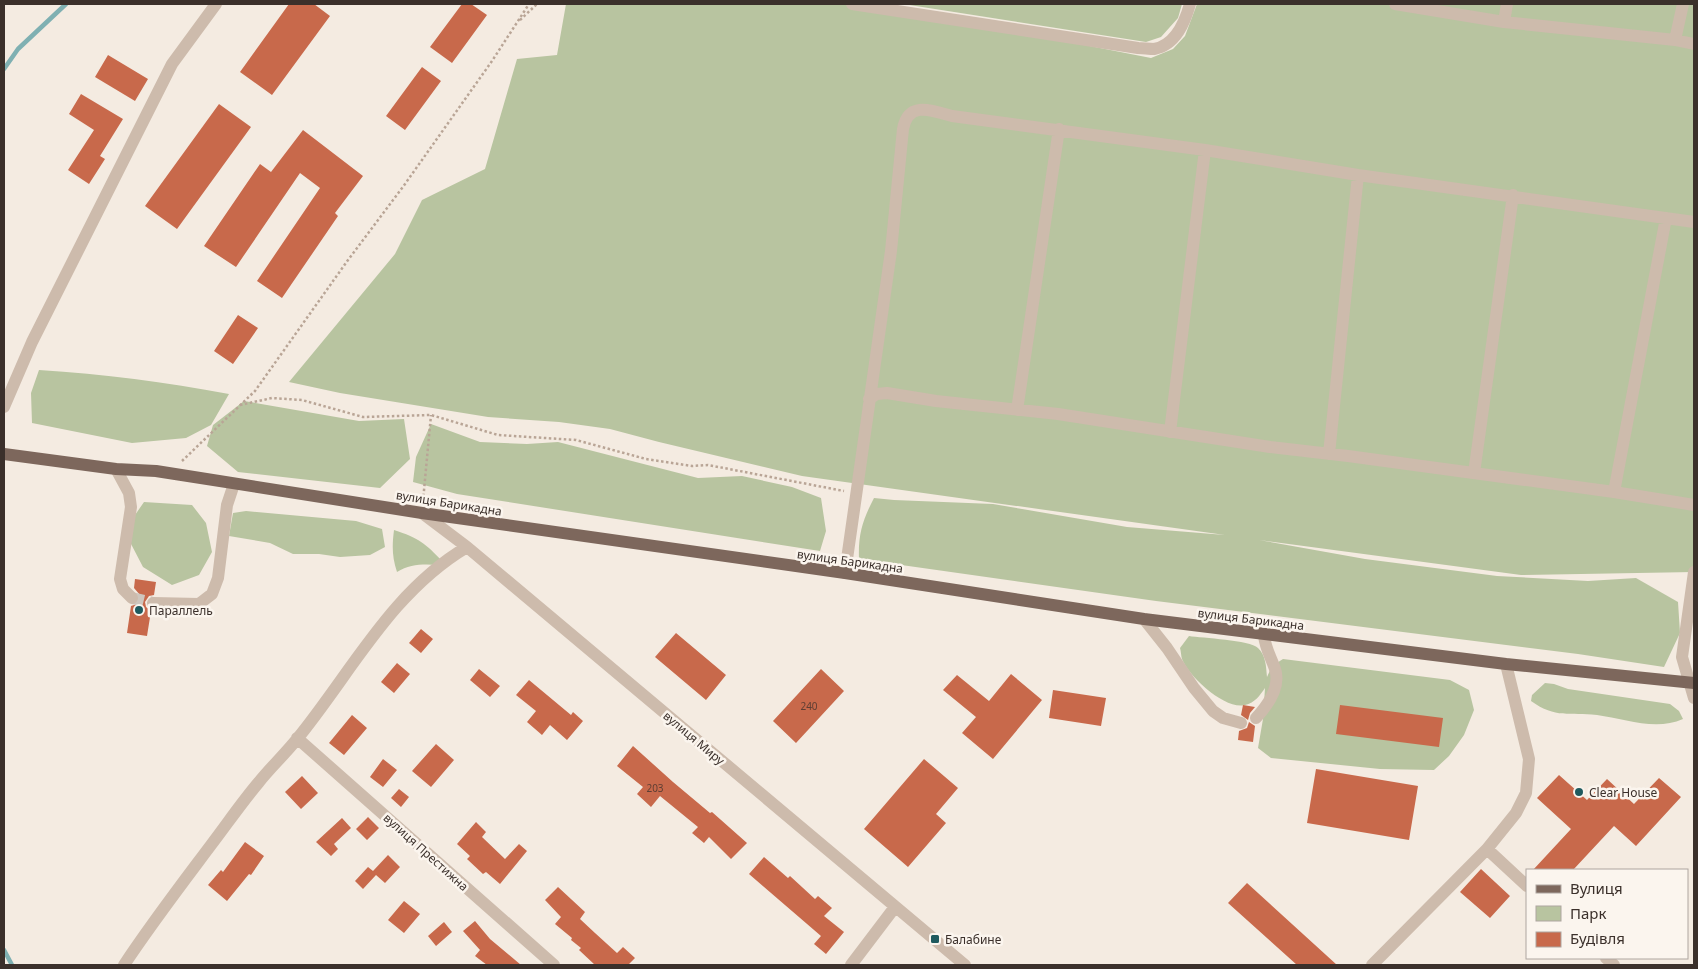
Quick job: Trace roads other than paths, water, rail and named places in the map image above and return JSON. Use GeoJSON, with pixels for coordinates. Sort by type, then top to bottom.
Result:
{"type":"FeatureCollection","features":[{"type":"Feature","properties":{"kind":"main road","name":"вулиця Барикадна"},"geometry":{"type":"LineString","coordinates":[[4,454],[116,469],[156,471],[1144,619],[1506,664],[1692,683]]}},
{"type":"Feature","properties":{"kind":"street"},"geometry":{"type":"LineString","coordinates":[[4,407],[36,334],[172,64],[216,4]]}},
{"type":"Feature","properties":{"kind":"street"},"geometry":{"type":"LineString","coordinates":[[852,4],[1138,48],[1156,49],[1169,42],[1179,32],[1185,21],[1190,4]]}},
{"type":"Feature","properties":{"kind":"street"},"geometry":{"type":"LineString","coordinates":[[1395,4],[1504,22],[1675,40],[1694,44]]}},
{"type":"Feature","properties":{"kind":"street"},"geometry":{"type":"LineString","coordinates":[[1504,22],[1506,4]]}},
{"type":"Feature","properties":{"kind":"street"},"geometry":{"type":"LineString","coordinates":[[1675,40],[1683,4]]}},
{"type":"Feature","properties":{"kind":"street"},"geometry":{"type":"LineString","coordinates":[[845,573],[891,251],[905,120],[911,113],[919,109],[952,116],[1058,129],[1205,150],[1358,175],[1513,195],[1694,222]]}},
{"type":"Feature","properties":{"kind":"street"},"geometry":{"type":"LineString","coordinates":[[1017,410],[1058,129]]}},
{"type":"Feature","properties":{"kind":"street"},"geometry":{"type":"LineString","coordinates":[[1170,432],[1205,150]]}},
{"type":"Feature","properties":{"kind":"street"},"geometry":{"type":"LineString","coordinates":[[1329,454],[1358,175]]}},
{"type":"Feature","properties":{"kind":"street"},"geometry":{"type":"LineString","coordinates":[[1474,473],[1513,195]]}},
{"type":"Feature","properties":{"kind":"street"},"geometry":{"type":"LineString","coordinates":[[1614,492],[1666,218]]}},
{"type":"Feature","properties":{"kind":"street"},"geometry":{"type":"LineString","coordinates":[[869,399],[877,394],[887,393],[1058,414],[1170,432],[1614,492],[1694,505]]}},
{"type":"Feature","properties":{"kind":"street"},"geometry":{"type":"LineString","coordinates":[[116,469],[129,493],[131,507],[120,579],[123,589],[132,598]]}},
{"type":"Feature","properties":{"kind":"street"},"geometry":{"type":"LineString","coordinates":[[153,603],[198,604],[212,594],[218,578],[228,505],[234,484]]}},
{"type":"Feature","properties":{"kind":"street","name":"вулиця Миру"},"geometry":{"type":"LineString","coordinates":[[422,512],[467,547],[965,965]]}},
{"type":"Feature","properties":{"kind":"street"},"geometry":{"type":"LineString","coordinates":[[124,965],[150,926],[258,783],[298,738],[349,667],[403,598],[425,576],[448,558],[467,547]]}},
{"type":"Feature","properties":{"kind":"street"},"geometry":{"type":"LineString","coordinates":[[1694,572],[1682,657],[1692,683],[1694,698]]}},
{"type":"Feature","properties":{"kind":"street"},"geometry":{"type":"LineString","coordinates":[[1144,619],[1213,711],[1223,718],[1240,723]]}},
{"type":"Feature","properties":{"kind":"street"},"geometry":{"type":"LineString","coordinates":[[1256,718],[1267,706],[1275,687],[1276,671],[1264,644],[1264,635]]}},
{"type":"Feature","properties":{"kind":"street"},"geometry":{"type":"LineString","coordinates":[[1372,965],[1486,849],[1516,813],[1526,793],[1529,759],[1506,664]]}},
{"type":"Feature","properties":{"kind":"street","name":"вулиця Престижна"},"geometry":{"type":"LineString","coordinates":[[298,738],[554,965]]}},
{"type":"Feature","properties":{"kind":"street"},"geometry":{"type":"LineString","coordinates":[[1486,849],[1526,885]]}},
{"type":"Feature","properties":{"kind":"street"},"geometry":{"type":"LineString","coordinates":[[851,965],[895,906]]}},
{"type":"Feature","properties":{"kind":"waterway"},"geometry":{"type":"LineString","coordinates":[[4,69],[18,49],[66,4]]}},
{"type":"Feature","properties":{"kind":"waterway"},"geometry":{"type":"LineString","coordinates":[[4,950],[12,965]]}},
{"type":"Feature","properties":{"kind":"tunnel"},"geometry":{"type":"LineString","coordinates":[[132,598],[153,603]]}},
{"type":"Feature","properties":{"kind":"place","name":"Параллель"},"geometry":{"type":"Point","coordinates":[139,610]}},
{"type":"Feature","properties":{"kind":"place","name":"Clear House"},"geometry":{"type":"Point","coordinates":[1579,792]}},
{"type":"Feature","properties":{"kind":"place","name":"Балабине"},"geometry":{"type":"Point","coordinates":[935,939]}}]}
